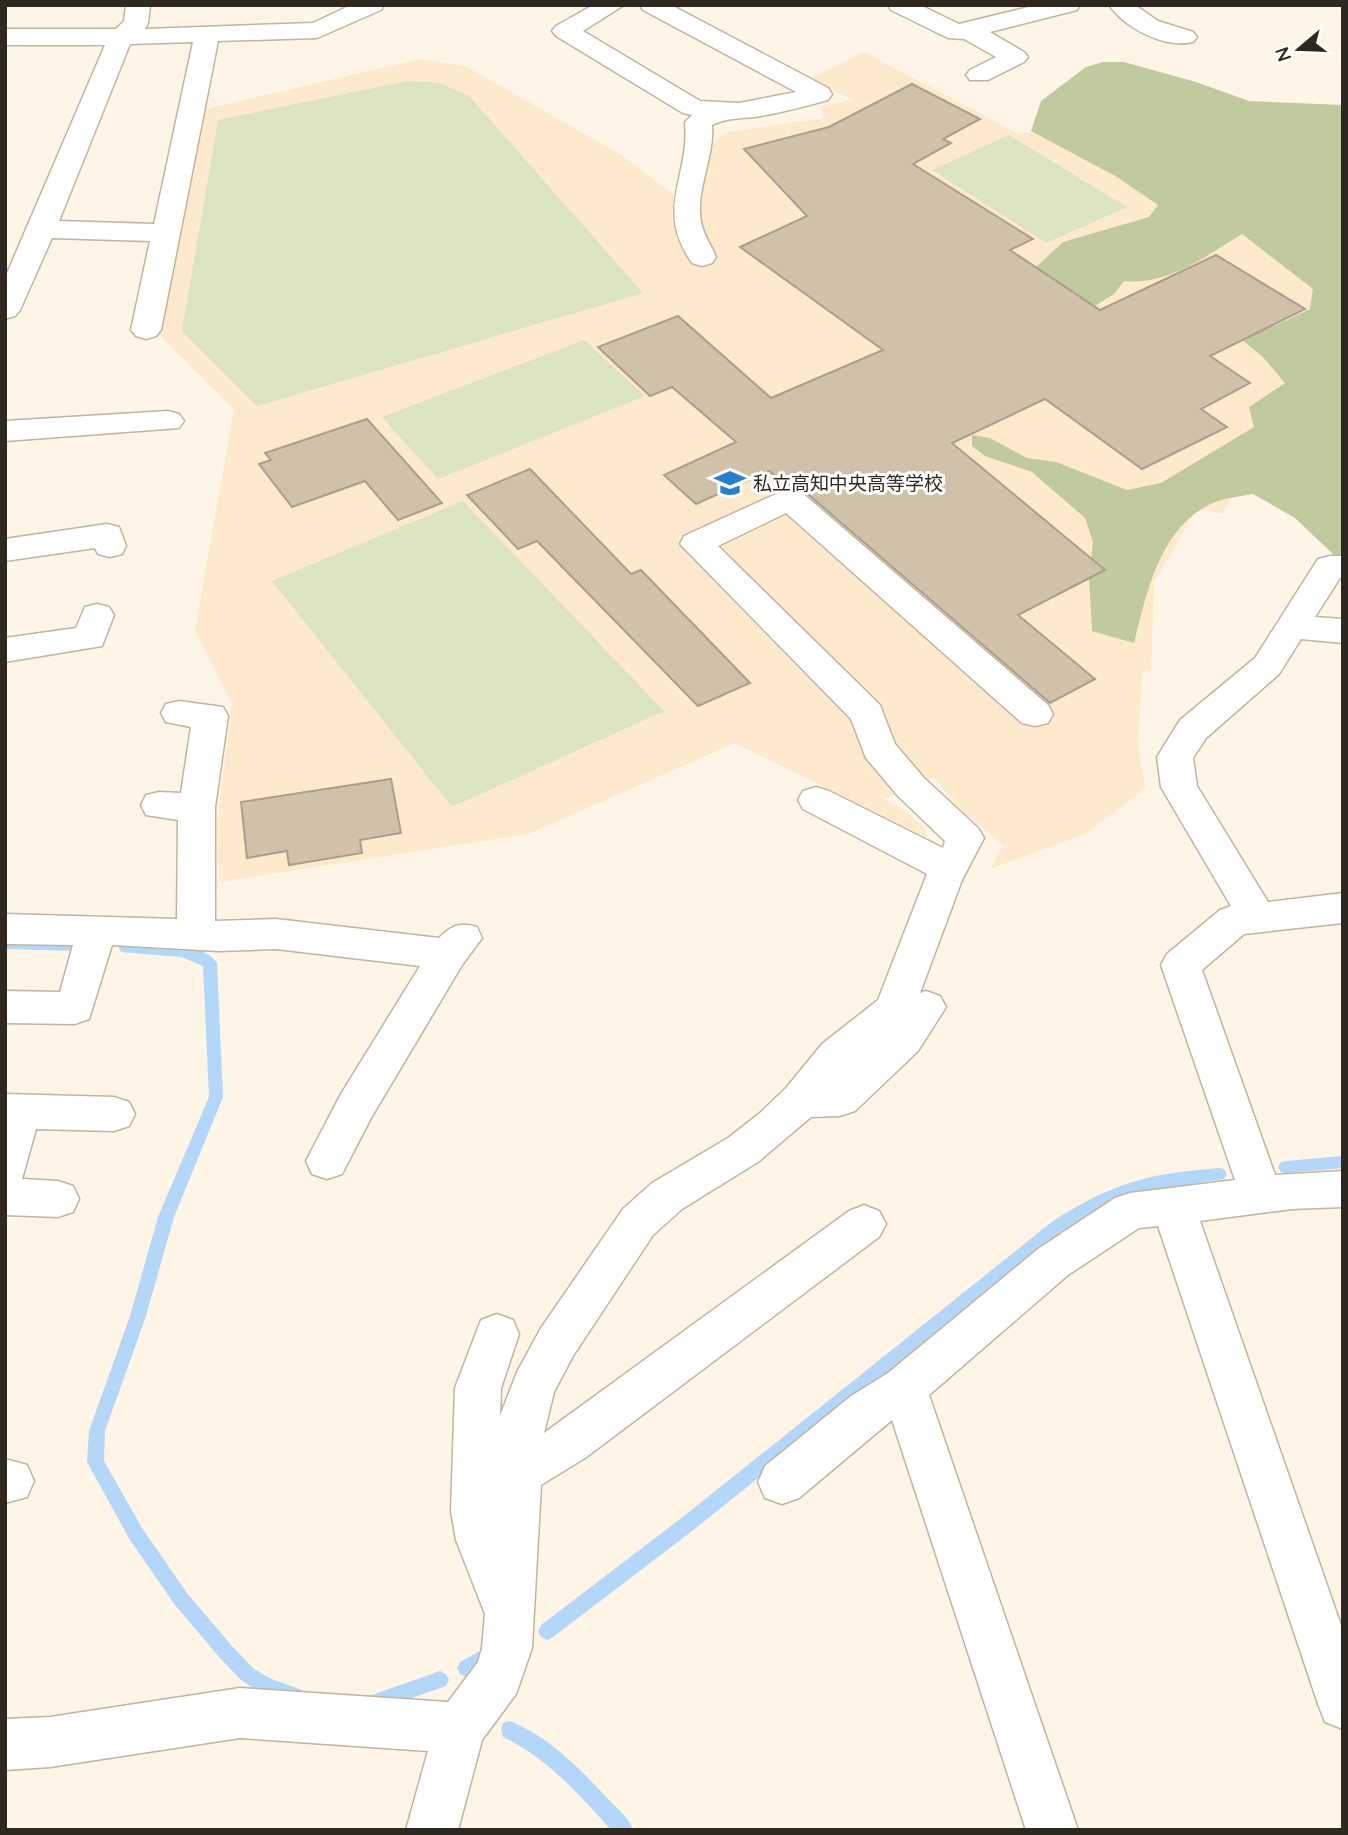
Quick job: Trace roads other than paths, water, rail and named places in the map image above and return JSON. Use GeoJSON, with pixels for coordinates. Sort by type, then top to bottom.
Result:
{"type":"FeatureCollection","features":[{"type":"Feature","properties":{"kind":"street"},"geometry":{"type":"LineString","coordinates":[[5,310],[42,229],[122,37],[136,23],[138,5]]}},
{"type":"Feature","properties":{"kind":"street"},"geometry":{"type":"LineString","coordinates":[[5,37],[122,37],[317,30],[372,5]]}},
{"type":"Feature","properties":{"kind":"street"},"geometry":{"type":"LineString","coordinates":[[612,5],[565,31],[692,107],[706,123]]}},
{"type":"Feature","properties":{"kind":"street"},"geometry":{"type":"LineString","coordinates":[[652,5],[819,94],[706,123]]}},
{"type":"Feature","properties":{"kind":"street"},"geometry":{"type":"LineString","coordinates":[[900,5],[957,33],[1068,5]]}},
{"type":"Feature","properties":{"kind":"street"},"geometry":{"type":"LineString","coordinates":[[1121,5],[1130,16],[1152,28],[1184,37]]}},
{"type":"Feature","properties":{"kind":"street"},"geometry":{"type":"LineString","coordinates":[[967,30],[1015,57],[979,75]]}},
{"type":"Feature","properties":{"kind":"street"},"geometry":{"type":"LineString","coordinates":[[146,330],[207,35]]}},
{"type":"Feature","properties":{"kind":"street"},"geometry":{"type":"LineString","coordinates":[[706,123],[817,113]]}},
{"type":"Feature","properties":{"kind":"street"},"geometry":{"type":"LineString","coordinates":[[702,257],[688,227],[686,212],[699,141],[706,123]]}},
{"type":"Feature","properties":{"kind":"street"},"geometry":{"type":"LineString","coordinates":[[42,229],[167,233]]}},
{"type":"Feature","properties":{"kind":"street"},"geometry":{"type":"LineString","coordinates":[[5,431],[168,421]]}},
{"type":"Feature","properties":{"kind":"street"},"geometry":{"type":"LineString","coordinates":[[432,1830],[460,1728],[498,1676],[508,1648],[521,1423],[533,1387],[557,1342],[638,1222],[667,1196],[743,1150],[801,1100],[836,1056],[894,1009],[944,878],[965,838],[911,787],[879,749],[867,714],[696,544],[789,498],[1035,714]]}},
{"type":"Feature","properties":{"kind":"street"},"geometry":{"type":"LineString","coordinates":[[5,550],[107,535],[110,546]]}},
{"type":"Feature","properties":{"kind":"street"},"geometry":{"type":"LineString","coordinates":[[1258,918],[1180,787],[1175,757],[1193,729],[1267,666],[1329,567],[1343,567]]}},
{"type":"Feature","properties":{"kind":"street"},"geometry":{"type":"LineString","coordinates":[[5,650],[90,638],[97,615]]}},
{"type":"Feature","properties":{"kind":"street"},"geometry":{"type":"LineString","coordinates":[[1292,627],[1343,631]]}},
{"type":"Feature","properties":{"kind":"street"},"geometry":{"type":"LineString","coordinates":[[178,713],[211,716],[197,807],[196,934]]}},
{"type":"Feature","properties":{"kind":"street"},"geometry":{"type":"LineString","coordinates":[[816,800],[951,869]]}},
{"type":"Feature","properties":{"kind":"street"},"geometry":{"type":"LineString","coordinates":[[159,805],[197,807]]}},
{"type":"Feature","properties":{"kind":"street"},"geometry":{"type":"LineString","coordinates":[[1261,1195],[1181,965],[1234,920],[1343,908]]}},
{"type":"Feature","properties":{"kind":"street"},"geometry":{"type":"LineString","coordinates":[[5,929],[276,934],[456,945],[356,1106],[327,1161]]}},
{"type":"Feature","properties":{"kind":"street"},"geometry":{"type":"LineString","coordinates":[[5,1007],[75,1007],[97,930]]}},
{"type":"Feature","properties":{"kind":"street"},"geometry":{"type":"LineString","coordinates":[[801,1100],[840,1099],[904,1040],[926,1007]]}},
{"type":"Feature","properties":{"kind":"street"},"geometry":{"type":"LineString","coordinates":[[5,1170],[13,1111],[114,1114]]}},
{"type":"Feature","properties":{"kind":"street"},"geometry":{"type":"LineString","coordinates":[[782,1482],[867,1411],[904,1388],[1053,1262],[1130,1211],[1261,1195],[1343,1189]]}},
{"type":"Feature","properties":{"kind":"street"},"geometry":{"type":"LineString","coordinates":[[5,1198],[58,1199]]}},
{"type":"Feature","properties":{"kind":"street"},"geometry":{"type":"LineString","coordinates":[[1172,1206],[1343,1704]]}},
{"type":"Feature","properties":{"kind":"street"},"geometry":{"type":"LineString","coordinates":[[518,1473],[569,1443],[864,1224]]}},
{"type":"Feature","properties":{"kind":"street"},"geometry":{"type":"LineString","coordinates":[[496,1334],[478,1388],[475,1511],[480,1540],[509,1616]]}},
{"type":"Feature","properties":{"kind":"street"},"geometry":{"type":"LineString","coordinates":[[904,1388],[1052,1830]]}},
{"type":"Feature","properties":{"kind":"street"},"geometry":{"type":"LineString","coordinates":[[5,1745],[50,1742],[240,1713],[460,1728]]}},
{"type":"Feature","properties":{"kind":"waterway"},"geometry":{"type":"LineString","coordinates":[[5,944],[77,946]]}},
{"type":"Feature","properties":{"kind":"waterway"},"geometry":{"type":"LineString","coordinates":[[126,948],[181,951],[210,963],[216,1097],[166,1217],[138,1316],[97,1431],[95,1462],[136,1534],[181,1599],[226,1652],[247,1674],[264,1685],[296,1696]]}},
{"type":"Feature","properties":{"kind":"waterway"},"geometry":{"type":"LineString","coordinates":[[1286,1167],[1343,1162]]}},
{"type":"Feature","properties":{"kind":"waterway"},"geometry":{"type":"LineString","coordinates":[[547,1631],[690,1522],[1059,1226],[1100,1201],[1135,1186],[1219,1174]]}},
{"type":"Feature","properties":{"kind":"waterway"},"geometry":{"type":"LineString","coordinates":[[466,1668],[478,1661]]}},
{"type":"Feature","properties":{"kind":"waterway"},"geometry":{"type":"LineString","coordinates":[[375,1702],[440,1680]]}},
{"type":"Feature","properties":{"kind":"waterway"},"geometry":{"type":"LineString","coordinates":[[510,1730],[556,1760],[624,1830]]}},
{"type":"Feature","properties":{"kind":"place","name":"私立高知中央高等学校"},"geometry":{"type":"Point","coordinates":[730,483]}}]}
